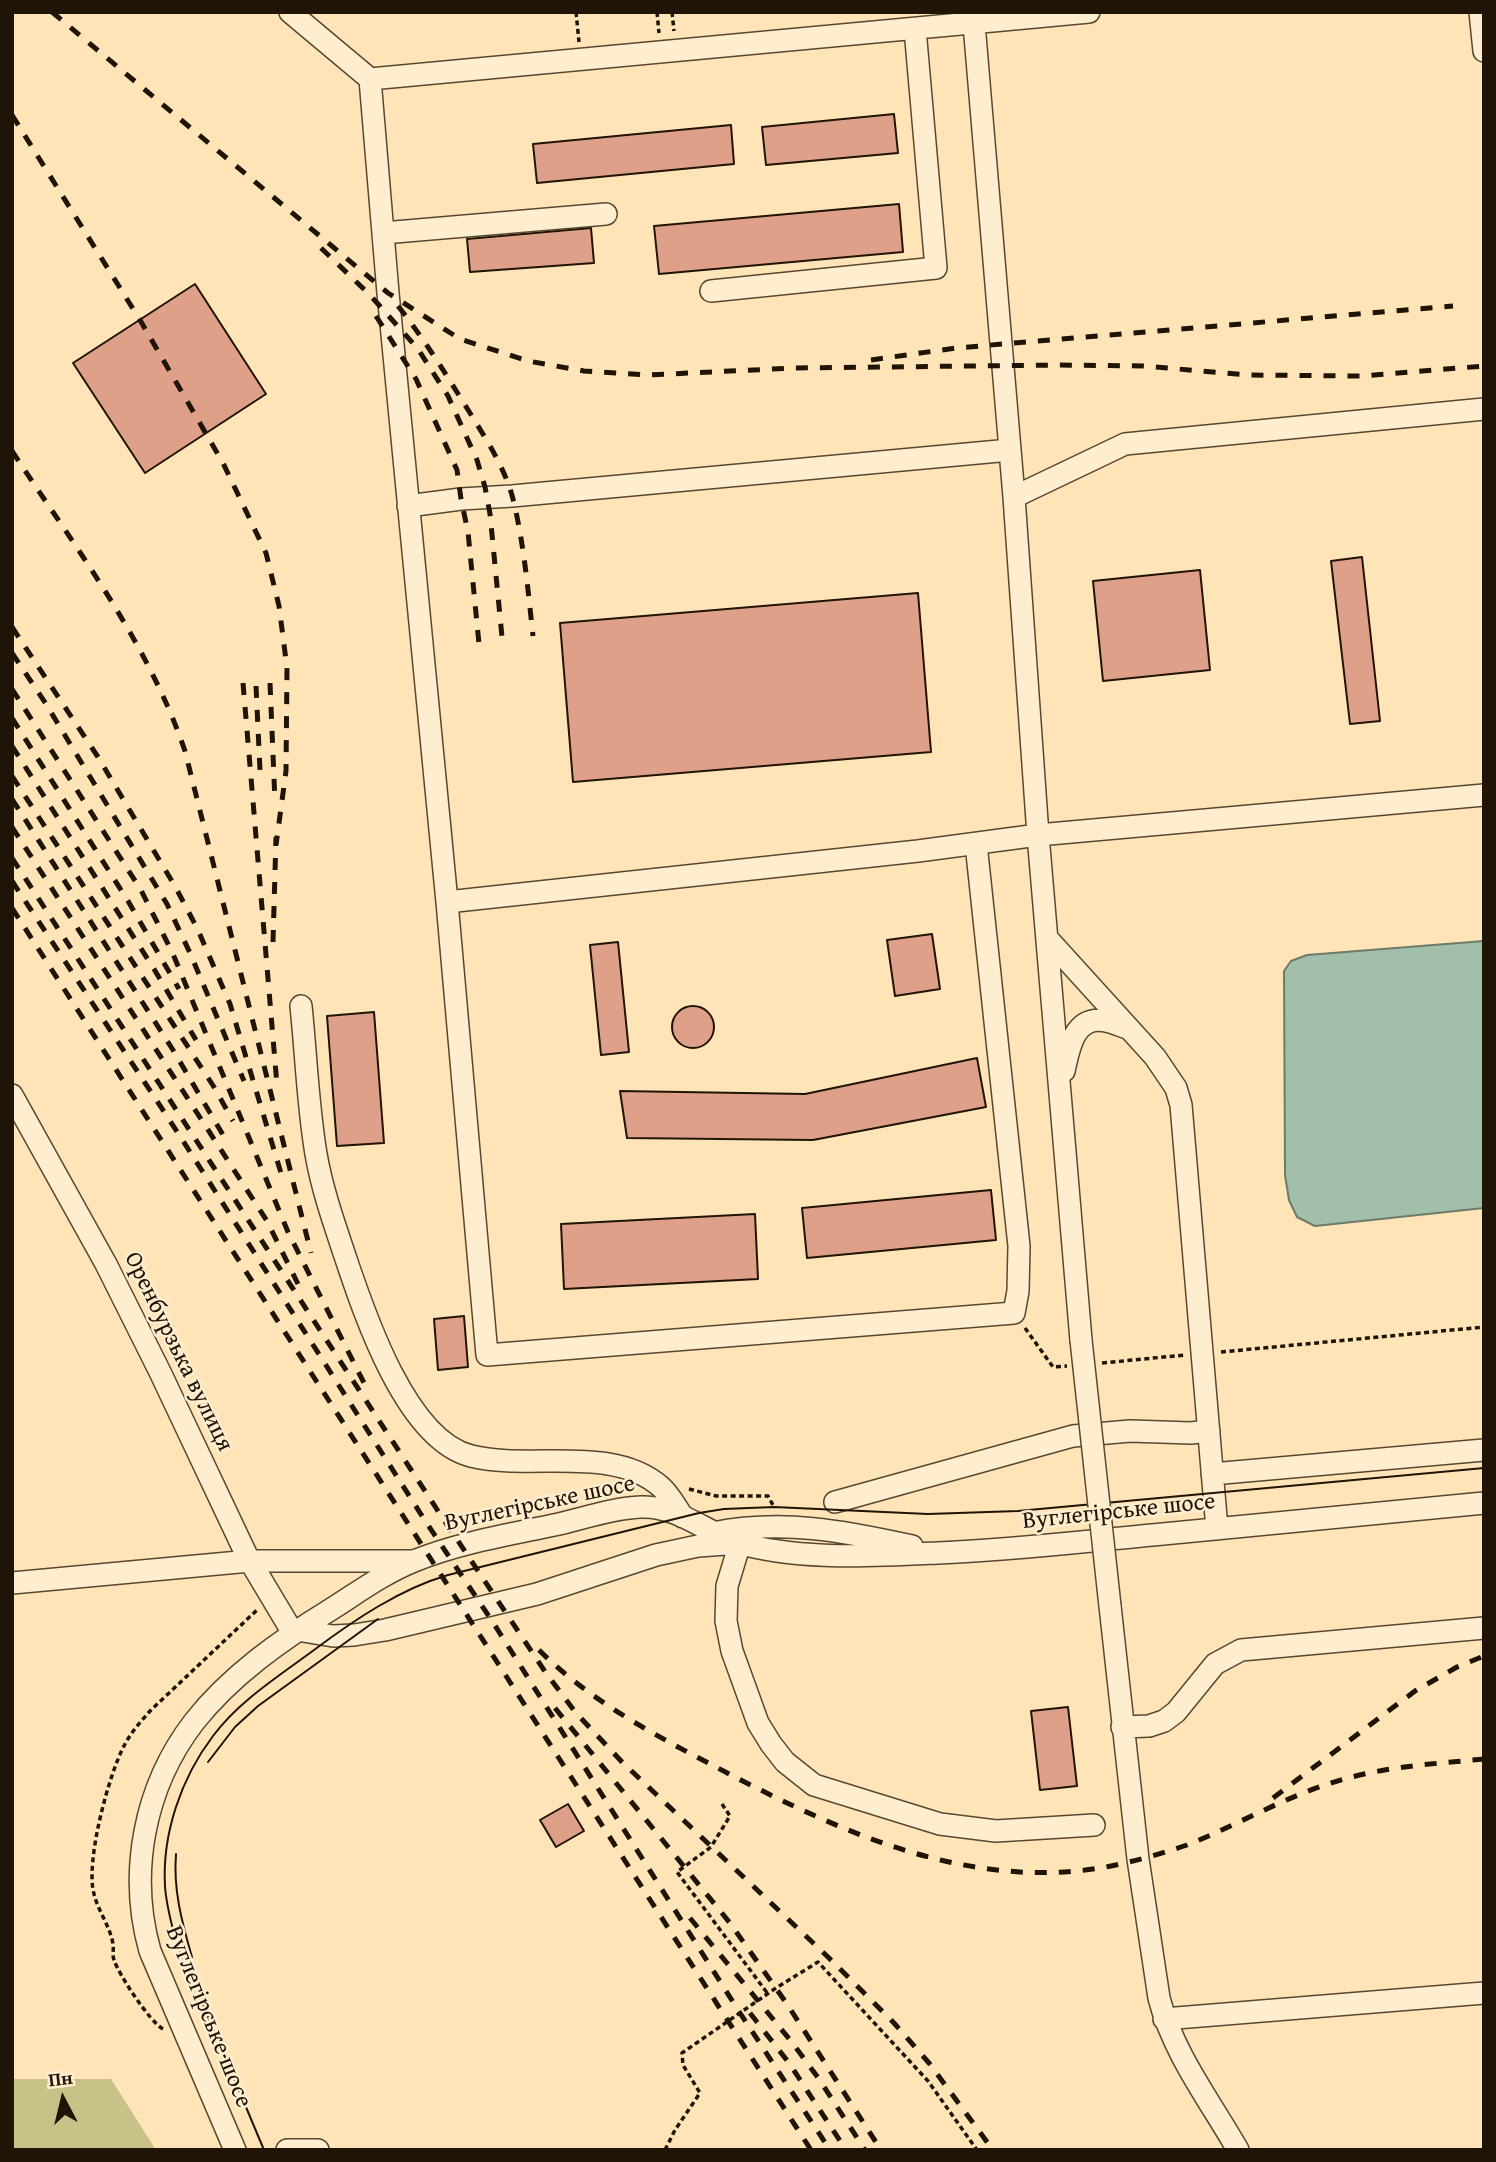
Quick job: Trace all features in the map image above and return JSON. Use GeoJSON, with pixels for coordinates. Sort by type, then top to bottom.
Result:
{"type":"FeatureCollection","features":[{"type":"Feature","properties":{"kind":"street"},"geometry":{"type":"LineString","coordinates":[[290,12],[370,79],[915,29],[973,18],[1089,12]]}},
{"type":"Feature","properties":{"kind":"street"},"geometry":{"type":"LineString","coordinates":[[1480,12],[1484,51]]}},
{"type":"Feature","properties":{"kind":"street"},"geometry":{"type":"LineString","coordinates":[[973,18],[1081,1340],[1138,1859],[1164,2019],[1173,2040],[1238,2150]]}},
{"type":"Feature","properties":{"kind":"street"},"geometry":{"type":"LineString","coordinates":[[711,291],[936,268],[915,29]]}},
{"type":"Feature","properties":{"kind":"street"},"geometry":{"type":"LineString","coordinates":[[370,79],[487,1355],[1014,1313],[1018,1291],[1019,1246],[976,844]]}},
{"type":"Feature","properties":{"kind":"street"},"geometry":{"type":"LineString","coordinates":[[383,233],[606,214]]}},
{"type":"Feature","properties":{"kind":"street"},"geometry":{"type":"LineString","coordinates":[[1014,497],[1125,444],[1484,409]]}},
{"type":"Feature","properties":{"kind":"street"},"geometry":{"type":"LineString","coordinates":[[408,506],[1010,450]]}},
{"type":"Feature","properties":{"kind":"street"},"geometry":{"type":"LineString","coordinates":[[447,902],[1038,835],[1484,795]]}},
{"type":"Feature","properties":{"kind":"street"},"geometry":{"type":"LineString","coordinates":[[1047,938],[1168,1074],[1181,1105],[1217,1529]]}},
{"type":"Feature","properties":{"kind":"street"},"geometry":{"type":"LineString","coordinates":[[301,1006],[316,1154],[331,1213],[367,1321],[399,1387],[432,1433],[450,1447],[472,1456],[615,1464],[636,1470],[663,1489],[684,1517]]}},
{"type":"Feature","properties":{"kind":"street"},"geometry":{"type":"LineString","coordinates":[[1060,1090],[1070,1044],[1081,1027],[1095,1021],[1106,1021],[1129,1029]]}},
{"type":"Feature","properties":{"kind":"street","name":"Оренбурзька вулиця"},"geometry":{"type":"LineString","coordinates":[[12,1095],[112,1276],[250,1561],[295,1631]]}},
{"type":"Feature","properties":{"kind":"street"},"geometry":{"type":"LineString","coordinates":[[835,1502],[1073,1436],[1130,1431],[1209,1431]]}},
{"type":"Feature","properties":{"kind":"street"},"geometry":{"type":"LineString","coordinates":[[1212,1474],[1484,1450]]}},
{"type":"Feature","properties":{"kind":"street","name":"Вуглегірське шосе"},"geometry":{"type":"LineString","coordinates":[[235,2150],[150,1951],[143,1926],[140,1901],[142,1850],[151,1806],[161,1778],[193,1723],[217,1697],[295,1631],[395,1570],[441,1552],[492,1538],[644,1506],[671,1511],[740,1544],[772,1550],[836,1555],[994,1550],[1484,1503]]}},
{"type":"Feature","properties":{"kind":"street"},"geometry":{"type":"LineString","coordinates":[[713,1533],[762,1527],[821,1528],[851,1532],[936,1553]]}},
{"type":"Feature","properties":{"kind":"street"},"geometry":{"type":"LineString","coordinates":[[295,1631],[333,1636],[385,1630],[537,1594],[656,1555],[698,1546],[740,1544],[727,1586],[726,1620],[732,1651],[758,1723],[785,1762],[814,1785],[940,1824],[996,1831],[1094,1825]]}},
{"type":"Feature","properties":{"kind":"street"},"geometry":{"type":"LineString","coordinates":[[12,1583],[250,1561],[415,1561]]}},
{"type":"Feature","properties":{"kind":"street"},"geometry":{"type":"LineString","coordinates":[[1122,1727],[1149,1726],[1164,1721],[1176,1712],[1215,1664],[1241,1650],[1484,1628]]}},
{"type":"Feature","properties":{"kind":"street"},"geometry":{"type":"LineString","coordinates":[[1164,2019],[1484,1993]]}},
{"type":"Feature","properties":{"kind":"street"},"geometry":{"type":"LineString","coordinates":[[287,2150],[318,2150]]}},
{"type":"Feature","properties":{"kind":"path"},"geometry":{"type":"LineString","coordinates":[[576,12],[580,60]]}},
{"type":"Feature","properties":{"kind":"path"},"geometry":{"type":"LineString","coordinates":[[1014,1313],[1054,1367],[1067,1366]]}},
{"type":"Feature","properties":{"kind":"path"},"geometry":{"type":"LineString","coordinates":[[1094,1364],[1484,1327]]}},
{"type":"Feature","properties":{"kind":"path"},"geometry":{"type":"LineString","coordinates":[[681,1487],[716,1496],[768,1496],[774,1507]]}},
{"type":"Feature","properties":{"kind":"path"},"geometry":{"type":"LineString","coordinates":[[722,1804],[730,1816],[711,1847],[677,1872],[768,1994]]}},
{"type":"Feature","properties":{"kind":"path"},"geometry":{"type":"LineString","coordinates":[[665,2150],[700,2093],[683,2065],[681,2053],[818,1962],[928,2081],[977,2150]]}},
{"type":"Feature","properties":{"kind":"shaded area"},"geometry":{"type":"Polygon","coordinates":[[[1484,941],[1484,1208],[1315,1226],[1297,1217],[1289,1200],[1285,1175],[1284,971],[1291,961],[1307,955],[1484,941]]]}},
{"type":"Feature","properties":{"kind":"shaded area"},"geometry":{"type":"Polygon","coordinates":[[[12,2079],[111,2079],[156,2150],[12,2150],[12,2079]]]}},
{"type":"Feature","properties":{"kind":"building"},"geometry":{"type":"Polygon","coordinates":[[[894,114],[898,153],[766,165],[762,127],[894,114]]]}},
{"type":"Feature","properties":{"kind":"building"},"geometry":{"type":"Polygon","coordinates":[[[731,125],[734,164],[537,183],[533,144],[731,125]]]}},
{"type":"Feature","properties":{"kind":"building"},"geometry":{"type":"Polygon","coordinates":[[[899,204],[903,252],[659,274],[654,226],[899,204]]]}},
{"type":"Feature","properties":{"kind":"building"},"geometry":{"type":"Polygon","coordinates":[[[591,228],[594,263],[470,272],[467,239],[591,228]]]}},
{"type":"Feature","properties":{"kind":"building"},"geometry":{"type":"Polygon","coordinates":[[[195,284],[266,394],[145,473],[73,363],[195,284]]]}},
{"type":"Feature","properties":{"kind":"building"},"geometry":{"type":"Polygon","coordinates":[[[1362,557],[1380,721],[1350,724],[1331,561],[1362,557]]]}},
{"type":"Feature","properties":{"kind":"building"},"geometry":{"type":"Polygon","coordinates":[[[1200,570],[1210,670],[1103,681],[1093,581],[1200,570]]]}},
{"type":"Feature","properties":{"kind":"building"},"geometry":{"type":"Polygon","coordinates":[[[918,593],[931,752],[573,782],[560,623],[918,593]]]}},
{"type":"Feature","properties":{"kind":"building"},"geometry":{"type":"Polygon","coordinates":[[[932,934],[940,989],[895,996],[887,940],[932,934]]]}},
{"type":"Feature","properties":{"kind":"building"},"geometry":{"type":"Polygon","coordinates":[[[618,942],[629,1052],[601,1055],[590,945],[618,942]]]}},
{"type":"Feature","properties":{"kind":"building"},"geometry":{"type":"Polygon","coordinates":[[[693,1006],[708,1012],[714,1027],[708,1042],[693,1048],[678,1042],[672,1027],[678,1012],[693,1006]]]}},
{"type":"Feature","properties":{"kind":"building"},"geometry":{"type":"Polygon","coordinates":[[[374,1012],[384,1143],[337,1146],[327,1016],[374,1012]]]}},
{"type":"Feature","properties":{"kind":"building"},"geometry":{"type":"Polygon","coordinates":[[[977,1058],[986,1107],[813,1140],[627,1138],[620,1091],[805,1094],[977,1058]]]}},
{"type":"Feature","properties":{"kind":"building"},"geometry":{"type":"Polygon","coordinates":[[[991,1190],[996,1240],[807,1258],[802,1208],[991,1190]]]}},
{"type":"Feature","properties":{"kind":"building"},"geometry":{"type":"Polygon","coordinates":[[[755,1214],[758,1279],[564,1289],[561,1224],[755,1214]]]}},
{"type":"Feature","properties":{"kind":"building"},"geometry":{"type":"Polygon","coordinates":[[[464,1316],[468,1367],[438,1370],[434,1319],[464,1316]]]}},
{"type":"Feature","properties":{"kind":"building"},"geometry":{"type":"Polygon","coordinates":[[[1068,1707],[1077,1786],[1040,1790],[1031,1711],[1068,1707]]]}},
{"type":"Feature","properties":{"kind":"building"},"geometry":{"type":"Polygon","coordinates":[[[568,1804],[584,1831],[556,1847],[540,1820],[568,1804]]]}},
{"type":"Feature","properties":{"kind":"tram line"},"geometry":{"type":"LineString","coordinates":[[264,2150],[175,1938],[165,1886],[170,1827],[192,1770],[223,1723],[274,1679],[378,1606],[412,1588],[448,1575],[724,1509],[774,1507],[928,1514],[1018,1511],[1484,1468]]}},
{"type":"Feature","properties":{"kind":"tram line"},"geometry":{"type":"LineString","coordinates":[[208,1762],[235,1727],[258,1706],[378,1619]]}},
{"type":"Feature","properties":{"kind":"tram line"},"geometry":{"type":"LineString","coordinates":[[176,1854],[177,1893],[192,1957]]}},
{"type":"Feature","properties":{"kind":"railway"},"geometry":{"type":"LineString","coordinates":[[52,12],[388,293],[460,339],[528,361],[584,371],[648,375],[794,368],[1060,365],[1143,366],[1249,375],[1361,376],[1484,366]]}},
{"type":"Feature","properties":{"kind":"railway"},"geometry":{"type":"LineString","coordinates":[[12,115],[140,320],[223,463],[266,553],[279,606],[287,668],[286,771],[276,845]]}},
{"type":"Feature","properties":{"kind":"railway"},"geometry":{"type":"LineString","coordinates":[[321,248],[370,295],[418,349],[448,396],[477,460],[485,487],[503,647]]}},
{"type":"Feature","properties":{"kind":"railway"},"geometry":{"type":"LineString","coordinates":[[398,306],[453,385],[489,443],[505,476],[520,533],[533,636]]}},
{"type":"Feature","properties":{"kind":"railway"},"geometry":{"type":"LineString","coordinates":[[871,360],[956,348],[1453,306]]}},
{"type":"Feature","properties":{"kind":"railway"},"geometry":{"type":"LineString","coordinates":[[376,316],[416,379],[457,470],[468,532],[480,654]]}},
{"type":"Feature","properties":{"kind":"railway"},"geometry":{"type":"LineString","coordinates":[[12,451],[131,633],[170,711],[185,751],[311,1253]]}},
{"type":"Feature","properties":{"kind":"railway"},"geometry":{"type":"LineString","coordinates":[[12,627],[98,757],[198,930],[230,1004],[284,1183]]}},
{"type":"Feature","properties":{"kind":"railway"},"geometry":{"type":"LineString","coordinates":[[12,653],[46,704],[167,904],[244,1081]]}},
{"type":"Feature","properties":{"kind":"railway"},"geometry":{"type":"LineString","coordinates":[[243,683],[277,1085]]}},
{"type":"Feature","properties":{"kind":"railway"},"geometry":{"type":"LineString","coordinates":[[270,683],[275,802]]}},
{"type":"Feature","properties":{"kind":"railway"},"geometry":{"type":"LineString","coordinates":[[256,686],[260,770]]}},
{"type":"Feature","properties":{"kind":"railway"},"geometry":{"type":"LineString","coordinates":[[12,689],[141,890],[173,954],[288,1232],[364,1383]]}},
{"type":"Feature","properties":{"kind":"railway"},"geometry":{"type":"LineString","coordinates":[[12,718],[128,901],[179,989]]}},
{"type":"Feature","properties":{"kind":"railway"},"geometry":{"type":"LineString","coordinates":[[12,746],[196,1040]]}},
{"type":"Feature","properties":{"kind":"railway"},"geometry":{"type":"LineString","coordinates":[[12,776],[214,1087],[233,1121]]}},
{"type":"Feature","properties":{"kind":"railway"},"geometry":{"type":"LineString","coordinates":[[12,799],[173,1050],[226,1140]]}},
{"type":"Feature","properties":{"kind":"railway"},"geometry":{"type":"LineString","coordinates":[[12,827],[267,1221],[298,1284]]}},
{"type":"Feature","properties":{"kind":"railway"},"geometry":{"type":"LineString","coordinates":[[273,942],[276,837]]}},
{"type":"Feature","properties":{"kind":"railway"},"geometry":{"type":"LineString","coordinates":[[12,858],[438,1511],[546,1673],[576,1713],[622,1762],[894,2023],[929,2063],[993,2150]]}},
{"type":"Feature","properties":{"kind":"railway"},"geometry":{"type":"LineString","coordinates":[[12,881],[178,1133],[830,2150]]}},
{"type":"Feature","properties":{"kind":"railway"},"geometry":{"type":"LineString","coordinates":[[12,908],[811,2150]]}},
{"type":"Feature","properties":{"kind":"railway"},"geometry":{"type":"LineString","coordinates":[[539,1650],[579,1685],[644,1728],[806,1812],[903,1850],[952,1863],[1003,1871],[1054,1872],[1126,1863],[1187,1845],[1292,1798],[1347,1778],[1405,1767],[1484,1759]]}},
{"type":"Feature","properties":{"kind":"railway"},"geometry":{"type":"LineString","coordinates":[[1273,1798],[1415,1691],[1457,1667],[1484,1656]]}},
{"type":"Feature","properties":{"kind":"railway"},"geometry":{"type":"LineString","coordinates":[[555,1708],[730,1923],[787,2004],[881,2150]]}},
{"type":"Feature","properties":{"kind":"railway"},"geometry":{"type":"LineString","coordinates":[[690,1918],[791,2041],[865,2150]]}},
{"type":"Feature","properties":{"kind":"railway"},"geometry":{"type":"LineString","coordinates":[[750,2013],[789,2063],[846,2150]]}}]}
